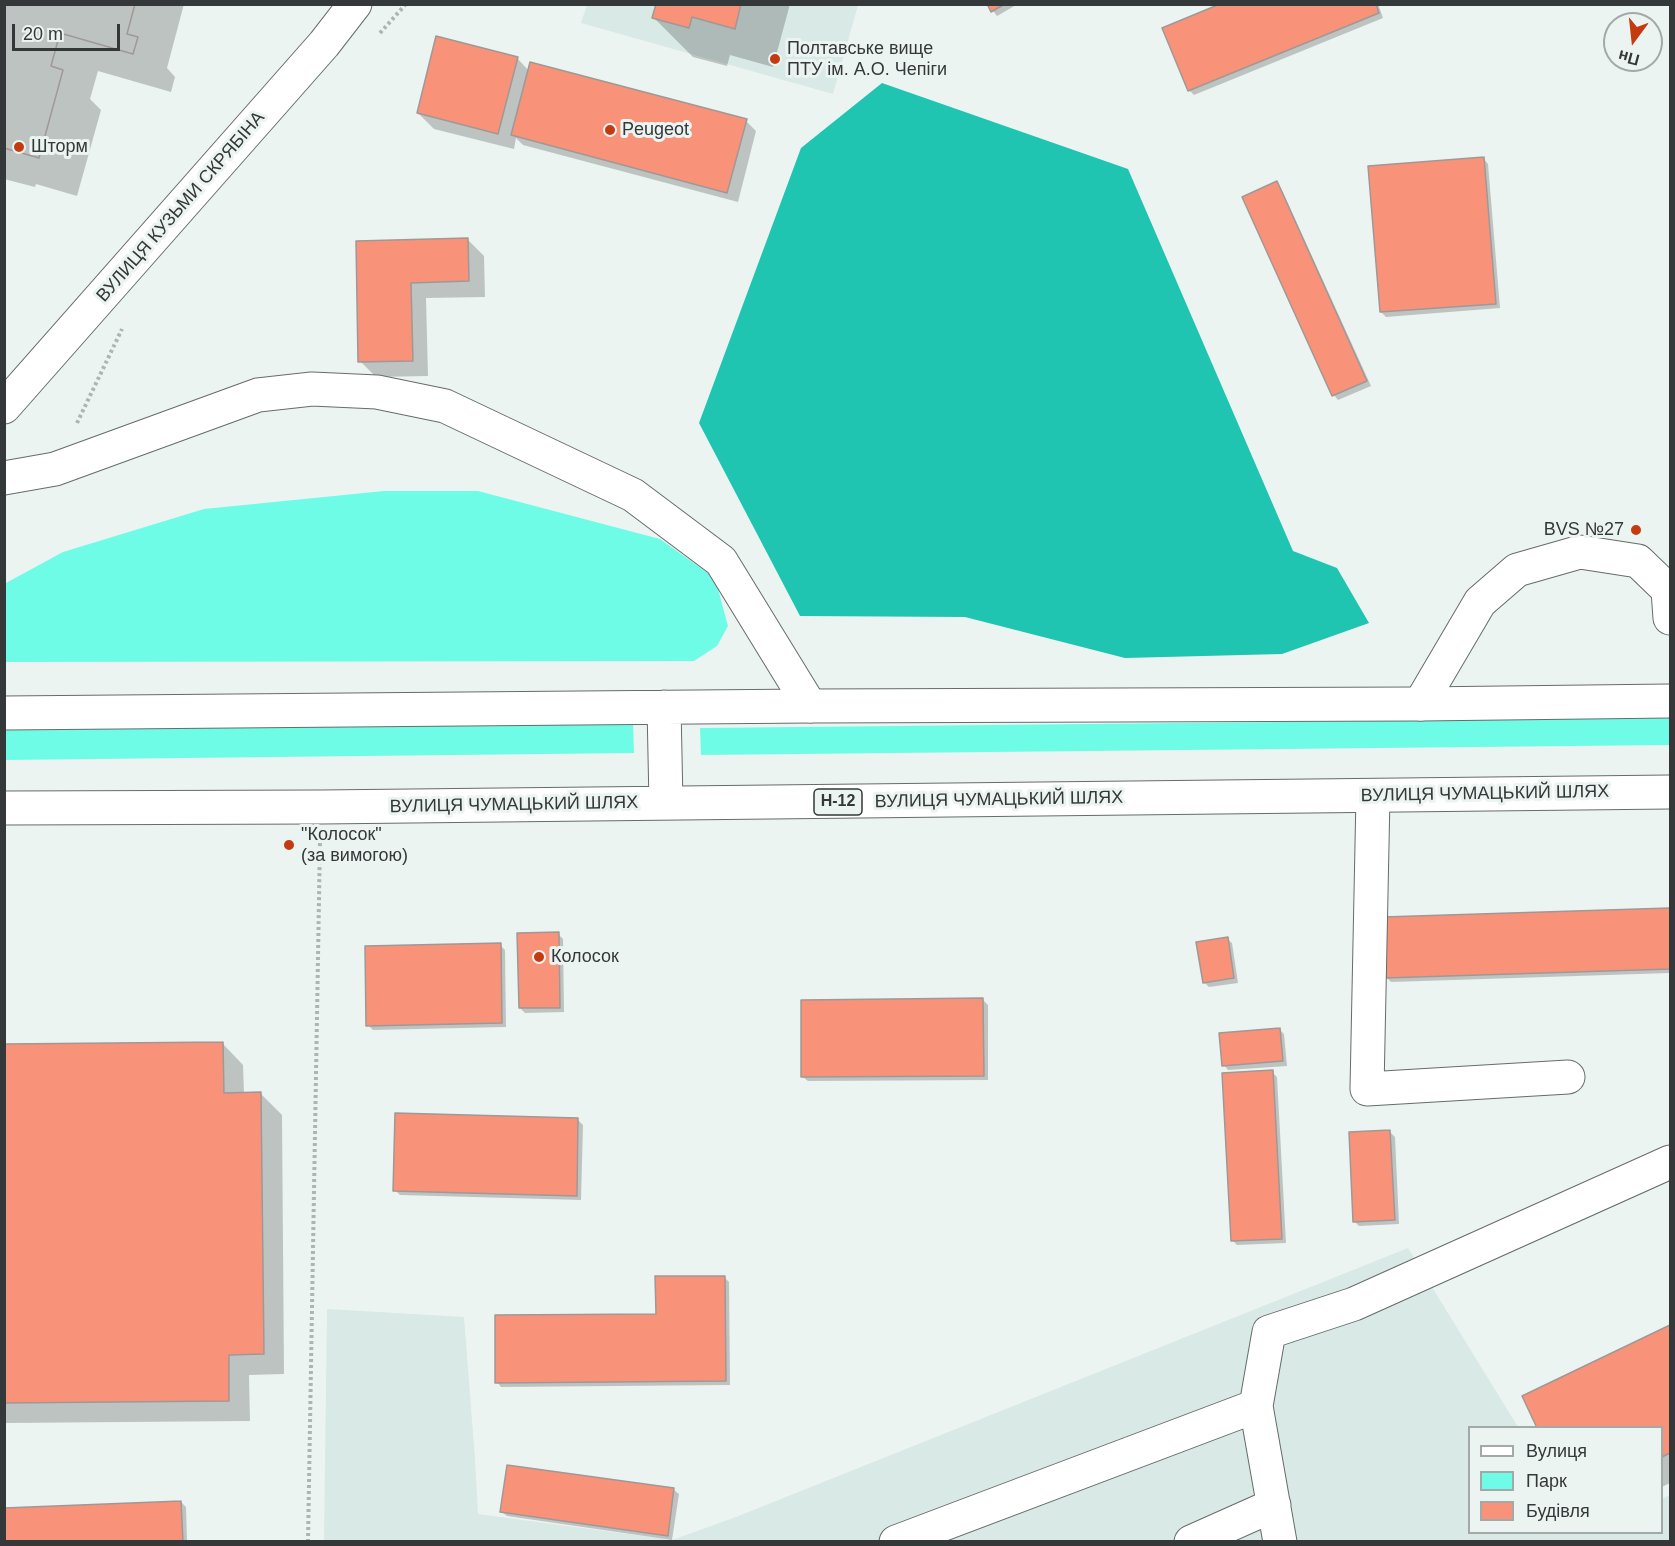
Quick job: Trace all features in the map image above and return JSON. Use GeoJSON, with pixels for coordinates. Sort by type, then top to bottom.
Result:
{"type":"FeatureCollection","features":[{"type":"Feature","properties":{"kind":"main road","name":"ВУЛИЦЯ КУЗЬМИ СКРЯБІНА"},"geometry":{"type":"LineString","coordinates":[[4,407],[324,44],[355,4]]}},
{"type":"Feature","properties":{"kind":"main road"},"geometry":{"type":"LineString","coordinates":[[4,478],[55,469],[258,395],[312,388],[377,392],[445,406],[633,495],[721,561],[810,706]]}},
{"type":"Feature","properties":{"kind":"main road"},"geometry":{"type":"LineString","coordinates":[[1420,704],[1480,602],[1517,570],[1580,552],[1638,561],[1668,590],[1671,618]]}},
{"type":"Feature","properties":{"kind":"main road"},"geometry":{"type":"LineString","coordinates":[[4,713],[1671,701]]}},
{"type":"Feature","properties":{"kind":"main road"},"geometry":{"type":"LineString","coordinates":[[664,707],[666,803]]}},
{"type":"Feature","properties":{"kind":"main road","name":"ВУЛИЦЯ ЧУМАЦЬКИЙ ШЛЯХ"},"geometry":{"type":"LineString","coordinates":[[4,808],[321,807],[1671,792]]}},
{"type":"Feature","properties":{"kind":"main road"},"geometry":{"type":"LineString","coordinates":[[1373,796],[1367,1089],[1568,1077]]}},
{"type":"Feature","properties":{"kind":"main road"},"geometry":{"type":"LineString","coordinates":[[1280,1542],[1256,1406],[1269,1332],[1354,1304],[1671,1162]]}},
{"type":"Feature","properties":{"kind":"main road"},"geometry":{"type":"LineString","coordinates":[[896,1542],[1256,1406]]}},
{"type":"Feature","properties":{"kind":"main road"},"geometry":{"type":"LineString","coordinates":[[1191,1542],[1274,1504]]}},
{"type":"Feature","properties":{"kind":"path"},"geometry":{"type":"LineString","coordinates":[[375,39],[406,4]]}},
{"type":"Feature","properties":{"kind":"path"},"geometry":{"type":"LineString","coordinates":[[55,469],[126,321]]}},
{"type":"Feature","properties":{"kind":"path"},"geometry":{"type":"LineString","coordinates":[[308,1542],[321,807]]}},
{"type":"Feature","properties":{"kind":"shaded area","name":"Полтавське вище ПТУ ім. А.О. Чепіги"},"geometry":{"type":"Polygon","coordinates":[[[587,5],[858,5],[833,94],[581,23],[587,5]]]}},
{"type":"Feature","properties":{"kind":"shaded area"},"geometry":{"type":"Polygon","coordinates":[[[1408,1248],[1517,1426],[1468,1426],[1468,1534],[1663,1534],[1663,1498],[1670,1495],[1670,1542],[324,1542],[327,1309],[464,1317],[478,1514],[672,1540],[736,1517],[1408,1248]]]}},
{"type":"Feature","properties":{"kind":"green space"},"geometry":{"type":"Polygon","coordinates":[[[882,83],[1128,169],[1293,551],[1337,568],[1369,623],[1282,654],[1125,658],[965,617],[800,616],[699,423],[801,148],[882,83]]]}},
{"type":"Feature","properties":{"kind":"green space"},"geometry":{"type":"Polygon","coordinates":[[[384,491],[478,491],[660,539],[715,578],[728,626],[717,646],[694,661],[5,662],[4,584],[63,552],[204,509],[384,491]]]}},
{"type":"Feature","properties":{"kind":"green space"},"geometry":{"type":"Polygon","coordinates":[[[1670,718],[1670,745],[701,755],[700,728],[1670,718]]]}},
{"type":"Feature","properties":{"kind":"green space"},"geometry":{"type":"Polygon","coordinates":[[[633,722],[634,753],[5,760],[4,729],[633,722]]]}},
{"type":"Feature","properties":{"kind":"building"},"geometry":{"type":"Polygon","coordinates":[[[4,4],[135,4],[127,34],[138,37],[133,54],[60,33],[51,66],[63,70],[39,158],[4,148],[4,4]]]}},
{"type":"Feature","properties":{"kind":"building"},"geometry":{"type":"Polygon","coordinates":[[[4,4],[135,4],[127,34],[138,37],[133,54],[60,33],[51,66],[63,70],[39,158],[4,148],[4,4]]]}},
{"type":"Feature","properties":{"kind":"building"},"geometry":{"type":"Polygon","coordinates":[[[656,4],[741,4],[735,29],[692,17],[689,28],[652,18],[656,4]]]}},
{"type":"Feature","properties":{"kind":"building"},"geometry":{"type":"Polygon","coordinates":[[[987,4],[1005,4],[991,12],[987,4]]]}},
{"type":"Feature","properties":{"kind":"building"},"geometry":{"type":"Polygon","coordinates":[[[1220,4],[1376,4],[1379,13],[1188,91],[1162,28],[1220,4]]]}},
{"type":"Feature","properties":{"kind":"building"},"geometry":{"type":"Polygon","coordinates":[[[436,36],[518,57],[498,134],[417,113],[436,36]]]}},
{"type":"Feature","properties":{"kind":"building"},"geometry":{"type":"Polygon","coordinates":[[[530,62],[747,119],[727,193],[511,135],[530,62]]]}},
{"type":"Feature","properties":{"kind":"building"},"geometry":{"type":"Polygon","coordinates":[[[1484,157],[1496,304],[1380,312],[1368,166],[1484,157]]]}},
{"type":"Feature","properties":{"kind":"building"},"geometry":{"type":"Polygon","coordinates":[[[1277,181],[1367,381],[1332,396],[1242,197],[1277,181]]]}},
{"type":"Feature","properties":{"kind":"building"},"geometry":{"type":"Polygon","coordinates":[[[468,238],[469,281],[411,283],[413,361],[358,362],[356,241],[468,238]]]}},
{"type":"Feature","properties":{"kind":"building"},"geometry":{"type":"Polygon","coordinates":[[[1670,908],[1670,969],[1385,978],[1383,917],[1670,908]]]}},
{"type":"Feature","properties":{"kind":"building"},"geometry":{"type":"Polygon","coordinates":[[[559,932],[560,1008],[519,1008],[517,933],[559,932]]]}},
{"type":"Feature","properties":{"kind":"building"},"geometry":{"type":"Polygon","coordinates":[[[1228,937],[1234,978],[1203,983],[1196,942],[1228,937]]]}},
{"type":"Feature","properties":{"kind":"building"},"geometry":{"type":"Polygon","coordinates":[[[501,943],[502,1023],[366,1026],[365,946],[501,943]]]}},
{"type":"Feature","properties":{"kind":"building"},"geometry":{"type":"Polygon","coordinates":[[[983,998],[984,1076],[801,1077],[801,1000],[983,998]]]}},
{"type":"Feature","properties":{"kind":"building"},"geometry":{"type":"Polygon","coordinates":[[[1280,1028],[1283,1061],[1222,1066],[1219,1033],[1280,1028]]]}},
{"type":"Feature","properties":{"kind":"building"},"geometry":{"type":"Polygon","coordinates":[[[223,1042],[224,1093],[261,1092],[264,1354],[229,1355],[229,1401],[4,1403],[4,1044],[223,1042]]]}},
{"type":"Feature","properties":{"kind":"building"},"geometry":{"type":"Polygon","coordinates":[[[1273,1070],[1282,1239],[1231,1241],[1222,1073],[1273,1070]]]}},
{"type":"Feature","properties":{"kind":"building"},"geometry":{"type":"Polygon","coordinates":[[[395,1113],[578,1118],[577,1196],[393,1191],[395,1113]]]}},
{"type":"Feature","properties":{"kind":"building"},"geometry":{"type":"Polygon","coordinates":[[[1390,1130],[1395,1220],[1353,1222],[1349,1132],[1390,1130]]]}},
{"type":"Feature","properties":{"kind":"building"},"geometry":{"type":"Polygon","coordinates":[[[655,1276],[725,1276],[726,1381],[495,1383],[495,1315],[656,1314],[655,1276]]]}},
{"type":"Feature","properties":{"kind":"building"},"geometry":{"type":"Polygon","coordinates":[[[1670,1325],[1670,1453],[1663,1456],[1663,1426],[1536,1426],[1522,1396],[1670,1325]]]}},
{"type":"Feature","properties":{"kind":"building"},"geometry":{"type":"Polygon","coordinates":[[[507,1465],[674,1488],[668,1536],[500,1512],[507,1465]]]}},
{"type":"Feature","properties":{"kind":"building"},"geometry":{"type":"Polygon","coordinates":[[[181,1501],[183,1542],[4,1542],[4,1508],[181,1501]]]}},
{"type":"Feature","properties":{"kind":"place","name":"Полтавське вище ПТУ ім. А.О. Чепіги"},"geometry":{"type":"Point","coordinates":[775,59]}},
{"type":"Feature","properties":{"kind":"place","name":"Peugeot"},"geometry":{"type":"Point","coordinates":[610,130]}},
{"type":"Feature","properties":{"kind":"place","name":"Шторм"},"geometry":{"type":"Point","coordinates":[19,147]}},
{"type":"Feature","properties":{"kind":"place","name":"BVS №27"},"geometry":{"type":"Point","coordinates":[1636,530]}},
{"type":"Feature","properties":{"kind":"place","name":"\"Колосок\" (за вимогою)"},"geometry":{"type":"Point","coordinates":[289,845]}},
{"type":"Feature","properties":{"kind":"place","name":"Колосок"},"geometry":{"type":"Point","coordinates":[539,957]}}]}
